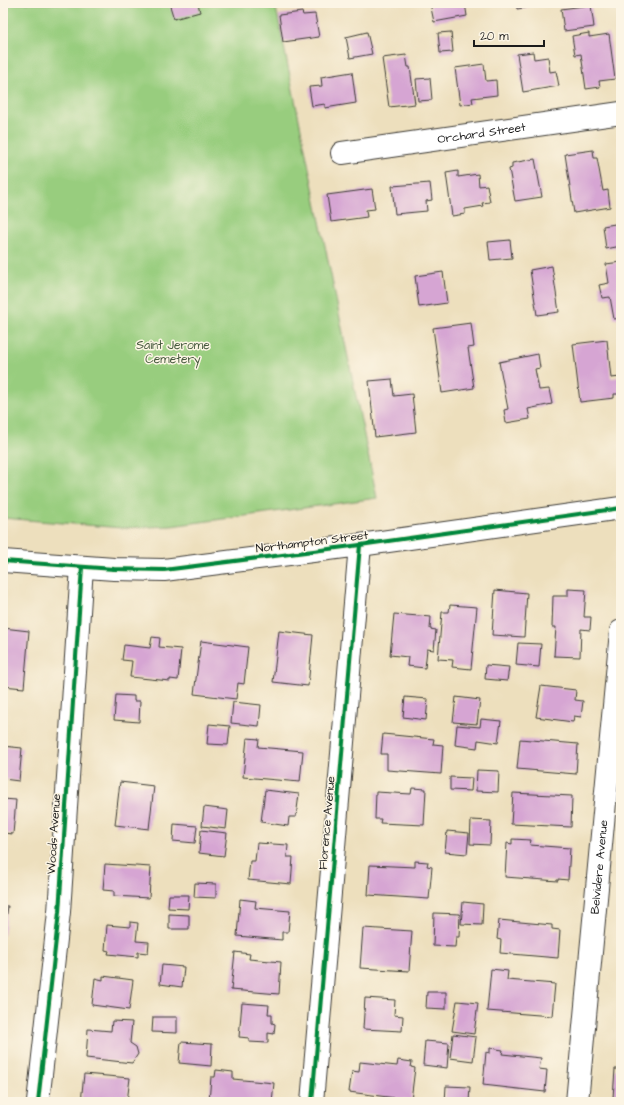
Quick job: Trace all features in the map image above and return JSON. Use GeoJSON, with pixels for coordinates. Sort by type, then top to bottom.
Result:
{"type":"FeatureCollection","features":[{"type":"Feature","properties":{"kind":"street","name":"Orchard Street"},"geometry":{"type":"LineString","coordinates":[[342,153],[621,113]]}},
{"type":"Feature","properties":{"kind":"street","name":"Northampton Street"},"geometry":{"type":"LineString","coordinates":[[3,561],[82,567],[164,570],[360,546],[621,508]]}},
{"type":"Feature","properties":{"kind":"street","name":"Florence Avenue"},"geometry":{"type":"LineString","coordinates":[[312,1102],[360,546]]}},
{"type":"Feature","properties":{"kind":"street","name":"Woods Avenue"},"geometry":{"type":"LineString","coordinates":[[38,1102],[59,912],[82,567]]}},
{"type":"Feature","properties":{"kind":"street","name":"Belvidere Avenue"},"geometry":{"type":"LineString","coordinates":[[576,1102],[621,631]]}},
{"type":"Feature","properties":{"kind":"green space","name":"Saint Jerome Cemetery"},"geometry":{"type":"Polygon","coordinates":[[[3,3],[275,3],[377,498],[171,526],[122,528],[3,518],[3,3]]]}},
{"type":"Feature","properties":{"kind":"building"},"geometry":{"type":"Polygon","coordinates":[[[169,3],[198,3],[200,12],[174,19],[169,3]]]}},
{"type":"Feature","properties":{"kind":"building"},"geometry":{"type":"Polygon","coordinates":[[[305,3],[323,3],[323,4],[306,7],[305,3]]]}},
{"type":"Feature","properties":{"kind":"building"},"geometry":{"type":"Polygon","coordinates":[[[430,3],[465,3],[467,16],[434,22],[430,3]]]}},
{"type":"Feature","properties":{"kind":"building"},"geometry":{"type":"Polygon","coordinates":[[[516,3],[529,3],[530,7],[517,9],[516,3]]]}},
{"type":"Feature","properties":{"kind":"building"},"geometry":{"type":"Polygon","coordinates":[[[591,5],[594,27],[564,31],[561,9],[591,5]]]}},
{"type":"Feature","properties":{"kind":"building"},"geometry":{"type":"Polygon","coordinates":[[[302,12],[303,15],[315,14],[319,37],[283,42],[279,15],[302,12]]]}},
{"type":"Feature","properties":{"kind":"building"},"geometry":{"type":"Polygon","coordinates":[[[367,32],[372,54],[350,58],[346,37],[367,32]]]}},
{"type":"Feature","properties":{"kind":"building"},"geometry":{"type":"Polygon","coordinates":[[[451,32],[453,52],[440,53],[438,33],[451,32]]]}},
{"type":"Feature","properties":{"kind":"building"},"geometry":{"type":"Polygon","coordinates":[[[589,33],[589,37],[609,34],[615,79],[599,81],[600,87],[586,89],[581,54],[575,55],[572,36],[589,33]]]}},
{"type":"Feature","properties":{"kind":"building"},"geometry":{"type":"Polygon","coordinates":[[[533,52],[534,59],[548,57],[550,72],[556,71],[559,86],[523,92],[517,54],[533,52]]]}},
{"type":"Feature","properties":{"kind":"building"},"geometry":{"type":"Polygon","coordinates":[[[406,55],[408,67],[410,67],[415,104],[389,107],[382,58],[406,55]]]}},
{"type":"Feature","properties":{"kind":"building"},"geometry":{"type":"Polygon","coordinates":[[[484,64],[486,81],[496,80],[497,95],[472,98],[473,103],[460,105],[455,68],[484,64]]]}},
{"type":"Feature","properties":{"kind":"building"},"geometry":{"type":"Polygon","coordinates":[[[352,72],[356,103],[325,108],[325,104],[312,106],[309,87],[322,86],[321,77],[352,72]]]}},
{"type":"Feature","properties":{"kind":"building"},"geometry":{"type":"Polygon","coordinates":[[[430,78],[432,100],[418,101],[416,79],[430,78]]]}},
{"type":"Feature","properties":{"kind":"building"},"geometry":{"type":"Polygon","coordinates":[[[593,150],[594,158],[597,158],[603,191],[608,190],[610,207],[574,213],[565,154],[593,150]]]}},
{"type":"Feature","properties":{"kind":"building"},"geometry":{"type":"Polygon","coordinates":[[[535,159],[542,197],[515,201],[509,169],[512,168],[512,163],[535,159]]]}},
{"type":"Feature","properties":{"kind":"building"},"geometry":{"type":"Polygon","coordinates":[[[458,171],[458,177],[478,174],[479,186],[487,185],[490,202],[482,203],[483,206],[465,209],[465,214],[452,216],[446,173],[458,171]]]}},
{"type":"Feature","properties":{"kind":"building"},"geometry":{"type":"Polygon","coordinates":[[[430,183],[432,200],[426,201],[427,211],[395,214],[392,186],[430,183]]]}},
{"type":"Feature","properties":{"kind":"building"},"geometry":{"type":"Polygon","coordinates":[[[372,189],[375,209],[366,210],[367,217],[331,222],[327,195],[372,189]]]}},
{"type":"Feature","properties":{"kind":"building"},"geometry":{"type":"Polygon","coordinates":[[[621,223],[621,246],[606,249],[603,226],[621,223]]]}},
{"type":"Feature","properties":{"kind":"building"},"geometry":{"type":"Polygon","coordinates":[[[510,240],[512,258],[490,260],[488,242],[510,240]]]}},
{"type":"Feature","properties":{"kind":"building"},"geometry":{"type":"Polygon","coordinates":[[[621,262],[621,318],[614,319],[610,297],[602,298],[599,285],[609,283],[606,264],[621,262]]]}},
{"type":"Feature","properties":{"kind":"building"},"geometry":{"type":"Polygon","coordinates":[[[552,266],[559,312],[537,315],[530,270],[552,266]]]}},
{"type":"Feature","properties":{"kind":"building"},"geometry":{"type":"Polygon","coordinates":[[[443,272],[447,303],[419,307],[415,276],[443,272]]]}},
{"type":"Feature","properties":{"kind":"building"},"geometry":{"type":"Polygon","coordinates":[[[471,323],[474,347],[468,348],[474,388],[442,393],[433,328],[471,323]]]}},
{"type":"Feature","properties":{"kind":"building"},"geometry":{"type":"Polygon","coordinates":[[[607,340],[611,378],[621,377],[621,394],[614,394],[614,398],[580,402],[573,344],[607,340]]]}},
{"type":"Feature","properties":{"kind":"building"},"geometry":{"type":"Polygon","coordinates":[[[538,354],[540,368],[535,369],[539,390],[549,389],[552,404],[528,409],[530,419],[506,423],[504,410],[508,409],[499,362],[538,354]]]}},
{"type":"Feature","properties":{"kind":"building"},"geometry":{"type":"Polygon","coordinates":[[[392,379],[394,396],[412,394],[416,432],[375,437],[369,381],[392,379]]]}},
{"type":"Feature","properties":{"kind":"building"},"geometry":{"type":"Polygon","coordinates":[[[568,589],[586,590],[584,617],[591,617],[590,630],[581,629],[580,657],[554,656],[556,627],[552,627],[553,596],[568,596],[568,589]]]}},
{"type":"Feature","properties":{"kind":"building"},"geometry":{"type":"Polygon","coordinates":[[[495,590],[527,593],[524,637],[492,635],[495,590]]]}},
{"type":"Feature","properties":{"kind":"building"},"geometry":{"type":"Polygon","coordinates":[[[450,605],[477,607],[471,669],[452,667],[453,660],[438,659],[442,612],[449,612],[450,605]]]}},
{"type":"Feature","properties":{"kind":"building"},"geometry":{"type":"Polygon","coordinates":[[[394,614],[431,617],[430,629],[436,630],[434,650],[427,649],[425,668],[407,666],[408,657],[390,655],[394,614]]]}},
{"type":"Feature","properties":{"kind":"building"},"geometry":{"type":"Polygon","coordinates":[[[3,628],[29,631],[24,688],[3,686],[3,628]]]}},
{"type":"Feature","properties":{"kind":"building"},"geometry":{"type":"Polygon","coordinates":[[[279,631],[313,635],[308,686],[273,682],[279,631]]]}},
{"type":"Feature","properties":{"kind":"building"},"geometry":{"type":"Polygon","coordinates":[[[152,637],[160,638],[159,647],[181,649],[178,680],[170,679],[170,681],[130,677],[132,661],[122,660],[124,645],[150,648],[152,637]]]}},
{"type":"Feature","properties":{"kind":"building"},"geometry":{"type":"Polygon","coordinates":[[[201,641],[248,647],[244,684],[238,683],[236,699],[194,694],[201,641]]]}},
{"type":"Feature","properties":{"kind":"building"},"geometry":{"type":"Polygon","coordinates":[[[518,643],[541,644],[539,667],[516,665],[518,643]]]}},
{"type":"Feature","properties":{"kind":"building"},"geometry":{"type":"Polygon","coordinates":[[[486,665],[509,667],[507,681],[485,679],[486,665]]]}},
{"type":"Feature","properties":{"kind":"building"},"geometry":{"type":"Polygon","coordinates":[[[541,686],[576,690],[575,700],[583,701],[581,717],[574,716],[573,722],[536,717],[541,686]]]}},
{"type":"Feature","properties":{"kind":"building"},"geometry":{"type":"Polygon","coordinates":[[[116,695],[134,696],[134,701],[140,701],[139,722],[114,720],[116,695]]]}},
{"type":"Feature","properties":{"kind":"building"},"geometry":{"type":"Polygon","coordinates":[[[405,697],[428,699],[426,720],[403,717],[405,697]]]}},
{"type":"Feature","properties":{"kind":"building"},"geometry":{"type":"Polygon","coordinates":[[[456,697],[480,700],[477,724],[453,722],[456,697]]]}},
{"type":"Feature","properties":{"kind":"building"},"geometry":{"type":"Polygon","coordinates":[[[233,702],[261,705],[259,726],[231,723],[233,702]]]}},
{"type":"Feature","properties":{"kind":"building"},"geometry":{"type":"Polygon","coordinates":[[[481,719],[501,721],[498,743],[478,740],[477,748],[455,745],[457,725],[480,727],[481,719]]]}},
{"type":"Feature","properties":{"kind":"building"},"geometry":{"type":"Polygon","coordinates":[[[209,724],[230,726],[228,745],[207,744],[209,724]]]}},
{"type":"Feature","properties":{"kind":"building"},"geometry":{"type":"Polygon","coordinates":[[[383,734],[434,739],[433,744],[443,745],[441,774],[387,770],[387,754],[381,754],[383,734]]]}},
{"type":"Feature","properties":{"kind":"building"},"geometry":{"type":"Polygon","coordinates":[[[247,738],[259,739],[258,747],[303,751],[300,782],[243,777],[247,738]]]}},
{"type":"Feature","properties":{"kind":"building"},"geometry":{"type":"Polygon","coordinates":[[[520,739],[578,744],[576,774],[517,769],[520,739]]]}},
{"type":"Feature","properties":{"kind":"building"},"geometry":{"type":"Polygon","coordinates":[[[3,746],[22,748],[19,781],[3,779],[3,746]]]}},
{"type":"Feature","properties":{"kind":"building"},"geometry":{"type":"Polygon","coordinates":[[[477,770],[499,771],[498,792],[476,791],[477,770]]]}},
{"type":"Feature","properties":{"kind":"building"},"geometry":{"type":"Polygon","coordinates":[[[450,777],[472,778],[471,791],[450,790],[450,777]]]}},
{"type":"Feature","properties":{"kind":"building"},"geometry":{"type":"Polygon","coordinates":[[[120,782],[154,786],[149,829],[115,825],[120,782]]]}},
{"type":"Feature","properties":{"kind":"building"},"geometry":{"type":"Polygon","coordinates":[[[412,788],[426,789],[424,825],[380,823],[381,819],[375,819],[376,792],[411,794],[412,788]]]}},
{"type":"Feature","properties":{"kind":"building"},"geometry":{"type":"Polygon","coordinates":[[[265,790],[299,794],[296,817],[289,817],[288,826],[261,822],[265,790]]]}},
{"type":"Feature","properties":{"kind":"building"},"geometry":{"type":"Polygon","coordinates":[[[513,793],[572,796],[571,827],[511,824],[513,793]]]}},
{"type":"Feature","properties":{"kind":"building"},"geometry":{"type":"Polygon","coordinates":[[[3,799],[16,800],[13,834],[3,833],[3,799]]]}},
{"type":"Feature","properties":{"kind":"building"},"geometry":{"type":"Polygon","coordinates":[[[204,807],[228,810],[226,829],[202,826],[204,807]]]}},
{"type":"Feature","properties":{"kind":"building"},"geometry":{"type":"Polygon","coordinates":[[[471,820],[491,821],[490,845],[470,844],[471,820]]]}},
{"type":"Feature","properties":{"kind":"building"},"geometry":{"type":"Polygon","coordinates":[[[174,824],[197,826],[195,843],[173,841],[174,824]]]}},
{"type":"Feature","properties":{"kind":"building"},"geometry":{"type":"Polygon","coordinates":[[[201,830],[227,833],[224,856],[199,853],[201,830]]]}},
{"type":"Feature","properties":{"kind":"building"},"geometry":{"type":"Polygon","coordinates":[[[447,831],[469,833],[467,854],[445,852],[447,831]]]}},
{"type":"Feature","properties":{"kind":"building"},"geometry":{"type":"Polygon","coordinates":[[[512,839],[531,840],[530,845],[570,848],[568,880],[558,879],[558,881],[505,877],[507,843],[512,844],[512,839]]]}},
{"type":"Feature","properties":{"kind":"building"},"geometry":{"type":"Polygon","coordinates":[[[257,843],[288,845],[287,857],[293,857],[291,884],[248,880],[250,861],[255,861],[257,843]]]}},
{"type":"Feature","properties":{"kind":"building"},"geometry":{"type":"Polygon","coordinates":[[[415,861],[428,862],[427,866],[432,867],[429,899],[368,895],[370,865],[415,867],[415,861]]]}},
{"type":"Feature","properties":{"kind":"building"},"geometry":{"type":"Polygon","coordinates":[[[105,864],[151,867],[149,898],[114,896],[114,891],[103,890],[105,864]]]}},
{"type":"Feature","properties":{"kind":"building"},"geometry":{"type":"Polygon","coordinates":[[[195,883],[216,884],[216,898],[194,897],[195,883]]]}},
{"type":"Feature","properties":{"kind":"building"},"geometry":{"type":"Polygon","coordinates":[[[169,895],[189,895],[188,909],[168,908],[169,895]]]}},
{"type":"Feature","properties":{"kind":"building"},"geometry":{"type":"Polygon","coordinates":[[[240,899],[256,901],[255,908],[290,911],[288,932],[282,932],[282,940],[237,936],[240,899]]]}},
{"type":"Feature","properties":{"kind":"building"},"geometry":{"type":"Polygon","coordinates":[[[463,902],[483,904],[482,925],[461,924],[463,902]]]}},
{"type":"Feature","properties":{"kind":"building"},"geometry":{"type":"Polygon","coordinates":[[[3,906],[8,906],[4,935],[3,935],[3,906]]]}},
{"type":"Feature","properties":{"kind":"building"},"geometry":{"type":"Polygon","coordinates":[[[434,913],[460,914],[459,937],[456,937],[455,947],[433,946],[434,913]]]}},
{"type":"Feature","properties":{"kind":"building"},"geometry":{"type":"Polygon","coordinates":[[[169,914],[189,915],[189,929],[169,929],[169,914]]]}},
{"type":"Feature","properties":{"kind":"building"},"geometry":{"type":"Polygon","coordinates":[[[499,920],[552,925],[552,929],[560,930],[558,958],[500,953],[501,940],[497,939],[499,920]]]}},
{"type":"Feature","properties":{"kind":"building"},"geometry":{"type":"Polygon","coordinates":[[[130,922],[138,923],[136,941],[149,942],[148,953],[138,952],[138,957],[108,954],[109,951],[105,950],[107,925],[130,927],[130,922]]]}},
{"type":"Feature","properties":{"kind":"building"},"geometry":{"type":"Polygon","coordinates":[[[363,928],[412,931],[409,971],[360,968],[363,928]]]}},
{"type":"Feature","properties":{"kind":"building"},"geometry":{"type":"Polygon","coordinates":[[[235,952],[250,954],[249,959],[281,962],[279,994],[231,990],[235,952]]]}},
{"type":"Feature","properties":{"kind":"building"},"geometry":{"type":"Polygon","coordinates":[[[162,965],[184,967],[182,987],[160,984],[162,965]]]}},
{"type":"Feature","properties":{"kind":"building"},"geometry":{"type":"Polygon","coordinates":[[[491,969],[508,971],[507,980],[555,984],[552,1016],[487,1011],[491,969]]]}},
{"type":"Feature","properties":{"kind":"building"},"geometry":{"type":"Polygon","coordinates":[[[103,976],[133,980],[129,1010],[92,1005],[95,978],[103,980],[103,976]]]}},
{"type":"Feature","properties":{"kind":"building"},"geometry":{"type":"Polygon","coordinates":[[[427,992],[446,992],[446,1009],[426,1008],[427,992]]]}},
{"type":"Feature","properties":{"kind":"building"},"geometry":{"type":"Polygon","coordinates":[[[365,998],[395,1000],[394,1015],[403,1016],[402,1031],[363,1029],[365,998]]]}},
{"type":"Feature","properties":{"kind":"building"},"geometry":{"type":"Polygon","coordinates":[[[457,1001],[478,1003],[474,1034],[452,1031],[457,1001]]]}},
{"type":"Feature","properties":{"kind":"building"},"geometry":{"type":"Polygon","coordinates":[[[242,1003],[269,1005],[268,1014],[272,1014],[272,1023],[275,1024],[274,1034],[268,1033],[268,1043],[249,1042],[249,1038],[239,1037],[242,1003]]]}},
{"type":"Feature","properties":{"kind":"building"},"geometry":{"type":"Polygon","coordinates":[[[153,1017],[177,1017],[177,1033],[152,1032],[153,1017]]]}},
{"type":"Feature","properties":{"kind":"building"},"geometry":{"type":"Polygon","coordinates":[[[112,1021],[132,1022],[130,1043],[136,1047],[138,1054],[132,1063],[86,1058],[88,1029],[111,1031],[112,1021]]]}},
{"type":"Feature","properties":{"kind":"building"},"geometry":{"type":"Polygon","coordinates":[[[453,1034],[476,1037],[473,1061],[450,1058],[453,1034]]]}},
{"type":"Feature","properties":{"kind":"building"},"geometry":{"type":"Polygon","coordinates":[[[425,1041],[449,1043],[447,1068],[423,1065],[425,1041]]]}},
{"type":"Feature","properties":{"kind":"building"},"geometry":{"type":"Polygon","coordinates":[[[181,1042],[212,1044],[211,1066],[179,1063],[181,1042]]]}},
{"type":"Feature","properties":{"kind":"building"},"geometry":{"type":"Polygon","coordinates":[[[490,1048],[503,1050],[502,1054],[541,1058],[539,1069],[547,1070],[545,1092],[483,1085],[486,1052],[490,1053],[490,1048]]]}},
{"type":"Feature","properties":{"kind":"building"},"geometry":{"type":"Polygon","coordinates":[[[398,1060],[412,1062],[411,1067],[415,1068],[411,1100],[349,1092],[352,1071],[359,1072],[360,1062],[397,1066],[398,1060]]]}},
{"type":"Feature","properties":{"kind":"building"},"geometry":{"type":"Polygon","coordinates":[[[615,1069],[621,1069],[621,1099],[613,1098],[615,1069]]]}},
{"type":"Feature","properties":{"kind":"building"},"geometry":{"type":"Polygon","coordinates":[[[216,1070],[233,1072],[233,1079],[274,1083],[272,1102],[209,1102],[211,1077],[215,1077],[216,1070]]]}},
{"type":"Feature","properties":{"kind":"building"},"geometry":{"type":"Polygon","coordinates":[[[84,1074],[130,1078],[127,1102],[81,1102],[84,1074]]]}},
{"type":"Feature","properties":{"kind":"building"},"geometry":{"type":"Polygon","coordinates":[[[446,1086],[470,1087],[469,1102],[445,1102],[446,1086]]]}},
{"type":"Feature","properties":{"kind":"cycle path"},"geometry":{"type":"LineString","coordinates":[[3,561],[114,569],[164,570],[360,545],[621,508]]}},
{"type":"Feature","properties":{"kind":"cycle path"},"geometry":{"type":"LineString","coordinates":[[312,1102],[360,545]]}},
{"type":"Feature","properties":{"kind":"cycle path"},"geometry":{"type":"LineString","coordinates":[[38,1102],[59,912],[82,567]]}}]}
